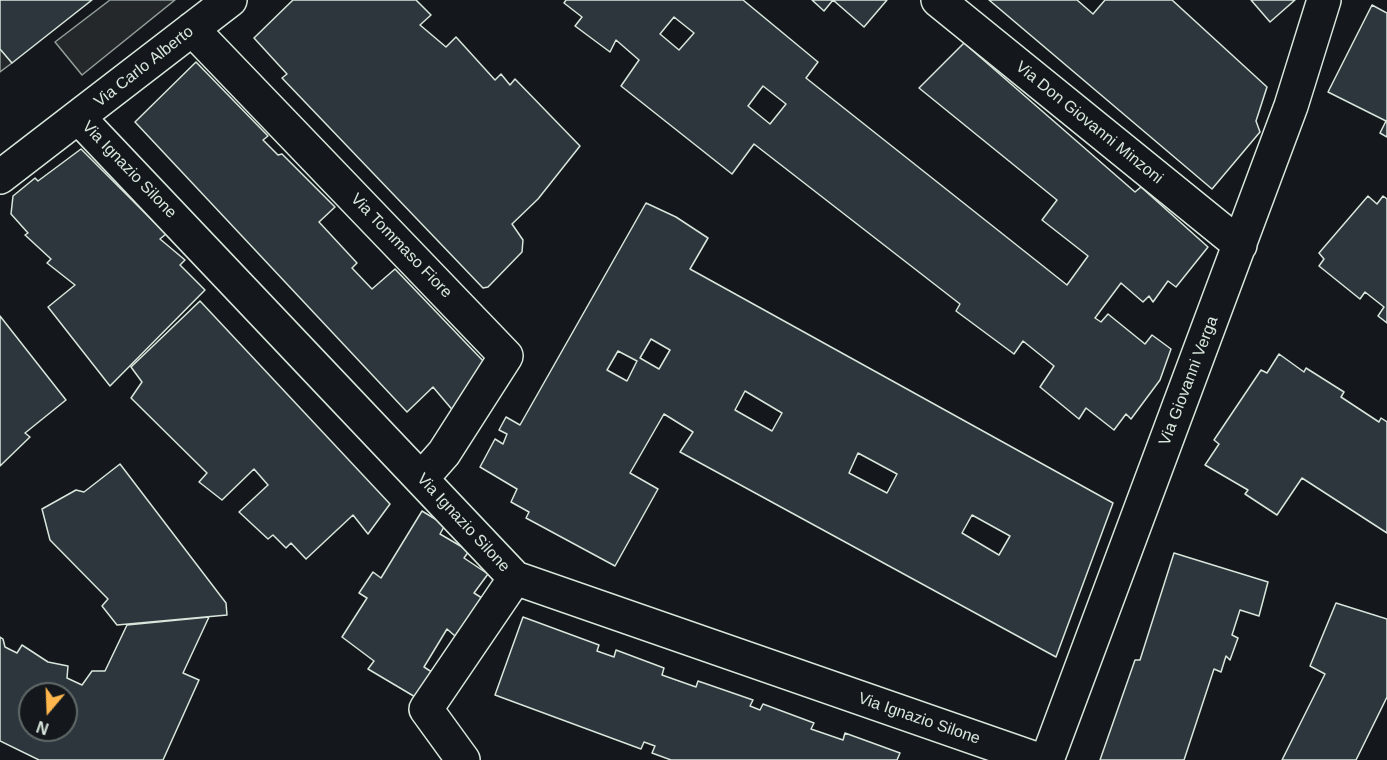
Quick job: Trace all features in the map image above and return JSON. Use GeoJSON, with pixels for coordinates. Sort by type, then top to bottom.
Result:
{"type":"FeatureCollection","features":[{"type":"Feature","properties":{"kind":"street","name":"Via Carlo Alberto"},"geometry":{"type":"LineString","coordinates":[[2,172],[79,118],[230,0]]}},
{"type":"Feature","properties":{"kind":"street","name":"Via Don Giovanni Minzoni"},"geometry":{"type":"LineString","coordinates":[[938,0],[1240,245]]}},
{"type":"Feature","properties":{"kind":"street","name":"Via Giovanni Verga"},"geometry":{"type":"LineString","coordinates":[[1047,760],[1291,106],[1324,0]]}},
{"type":"Feature","properties":{"kind":"street","name":"Via Tommaso Fiore"},"geometry":{"type":"LineString","coordinates":[[192,29],[506,356],[444,453],[422,478]]}},
{"type":"Feature","properties":{"kind":"street","name":"Via Ignazio Silone"},"geometry":{"type":"LineString","coordinates":[[79,118],[515,578],[1039,760]]}},
{"type":"Feature","properties":{"kind":"street"},"geometry":{"type":"LineString","coordinates":[[464,760],[426,709],[515,578]]}},
{"type":"Feature","properties":{"kind":"shaded area"},"geometry":{"type":"Polygon","coordinates":[[[110,0],[175,0],[82,75],[55,42],[110,0]]]}},
{"type":"Feature","properties":{"kind":"shaded area"},"geometry":{"type":"Polygon","coordinates":[[[0,48],[12,63],[0,72],[0,48]]]}},
{"type":"Feature","properties":{"kind":"building"},"geometry":{"type":"Polygon","coordinates":[[[0,0],[92,0],[12,63],[0,49],[0,0]]]}},
{"type":"Feature","properties":{"kind":"building"},"geometry":{"type":"Polygon","coordinates":[[[293,0],[416,0],[431,15],[420,25],[446,47],[456,37],[495,80],[501,74],[510,85],[515,79],[580,146],[538,199],[512,224],[523,240],[522,252],[488,287],[483,288],[282,78],[287,74],[254,38],[293,0]]]}},
{"type":"Feature","properties":{"kind":"building"},"geometry":{"type":"Polygon","coordinates":[[[566,0],[743,0],[818,62],[806,78],[1067,285],[1088,256],[1042,220],[1057,200],[919,88],[964,43],[1135,192],[1141,187],[1208,247],[1176,287],[1168,281],[1153,302],[1149,296],[1143,302],[1121,283],[1095,318],[1101,322],[1108,314],[1145,344],[1152,335],[1171,349],[1160,380],[1131,419],[1126,414],[1114,430],[1086,408],[1079,419],[1040,387],[1054,366],[1023,341],[1014,354],[956,311],[960,304],[754,144],[732,174],[621,86],[639,60],[616,40],[610,52],[575,26],[582,17],[564,3],[566,0]],[[674,17],[660,34],[679,50],[694,33],[674,17]],[[763,86],[748,106],[770,124],[786,104],[763,86]]]}},
{"type":"Feature","properties":{"kind":"building"},"geometry":{"type":"Polygon","coordinates":[[[812,0],[833,0],[824,11],[812,0]]]}},
{"type":"Feature","properties":{"kind":"building"},"geometry":{"type":"Polygon","coordinates":[[[833,0],[887,0],[864,27],[833,0]]]}},
{"type":"Feature","properties":{"kind":"building"},"geometry":{"type":"Polygon","coordinates":[[[989,0],[1077,0],[1093,14],[1105,0],[1172,0],[1267,87],[1256,121],[1260,132],[1212,189],[989,0]]]}},
{"type":"Feature","properties":{"kind":"building"},"geometry":{"type":"Polygon","coordinates":[[[1251,0],[1295,0],[1270,22],[1251,0]]]}},
{"type":"Feature","properties":{"kind":"building"},"geometry":{"type":"Polygon","coordinates":[[[1372,5],[1387,13],[1387,137],[1380,133],[1386,121],[1328,92],[1372,5]]]}},
{"type":"Feature","properties":{"kind":"building"},"geometry":{"type":"Polygon","coordinates":[[[196,62],[268,136],[263,140],[278,155],[282,154],[335,207],[319,222],[357,263],[352,268],[372,289],[395,269],[487,365],[455,413],[433,387],[407,412],[135,122],[196,62]]]}},
{"type":"Feature","properties":{"kind":"building"},"geometry":{"type":"Polygon","coordinates":[[[81,149],[166,234],[160,239],[185,260],[180,265],[205,290],[110,386],[48,307],[75,285],[47,263],[51,259],[25,235],[28,233],[11,214],[13,196],[35,178],[38,181],[81,149]]]}},
{"type":"Feature","properties":{"kind":"building"},"geometry":{"type":"Polygon","coordinates":[[[1368,196],[1377,204],[1383,196],[1387,199],[1387,323],[1378,316],[1384,307],[1365,292],[1360,299],[1319,266],[1324,259],[1319,253],[1368,196]]]}},
{"type":"Feature","properties":{"kind":"building"},"geometry":{"type":"Polygon","coordinates":[[[646,203],[676,217],[708,238],[690,269],[1113,503],[1056,657],[680,452],[693,432],[664,414],[630,473],[658,489],[615,566],[526,518],[529,512],[511,502],[517,489],[480,467],[495,439],[503,444],[507,434],[499,430],[506,417],[520,425],[646,203]],[[651,339],[640,358],[659,369],[670,350],[651,339]],[[618,351],[607,370],[627,381],[637,361],[618,351]],[[745,391],[735,410],[772,431],[782,413],[745,391]],[[858,453],[849,473],[887,493],[897,474],[858,453]],[[972,515],[962,533],[999,555],[1010,536],[972,515]]]}},
{"type":"Feature","properties":{"kind":"building"},"geometry":{"type":"Polygon","coordinates":[[[200,301],[390,504],[368,534],[353,515],[306,559],[291,543],[286,548],[273,535],[268,539],[239,512],[268,485],[254,469],[222,500],[199,482],[207,473],[131,398],[142,382],[131,367],[200,301]]]}},
{"type":"Feature","properties":{"kind":"building"},"geometry":{"type":"Polygon","coordinates":[[[0,316],[66,400],[25,433],[30,437],[0,466],[0,316]]]}},
{"type":"Feature","properties":{"kind":"building"},"geometry":{"type":"Polygon","coordinates":[[[1279,354],[1304,372],[1306,368],[1344,392],[1341,397],[1379,422],[1381,418],[1387,422],[1387,533],[1302,478],[1277,515],[1245,494],[1248,490],[1205,465],[1219,444],[1214,440],[1261,370],[1267,373],[1279,354]]]}},
{"type":"Feature","properties":{"kind":"building"},"geometry":{"type":"Polygon","coordinates":[[[120,464],[226,603],[227,615],[117,625],[102,606],[108,599],[50,540],[42,509],[76,490],[84,492],[120,464]]]}},
{"type":"Feature","properties":{"kind":"building"},"geometry":{"type":"Polygon","coordinates":[[[422,511],[445,525],[440,534],[469,551],[464,558],[488,574],[474,593],[482,598],[455,636],[447,629],[424,667],[438,676],[422,701],[368,669],[374,661],[342,637],[367,598],[359,593],[373,572],[381,578],[422,511]]]}},
{"type":"Feature","properties":{"kind":"building"},"geometry":{"type":"Polygon","coordinates":[[[1174,553],[1268,582],[1259,616],[1240,610],[1232,635],[1238,638],[1230,660],[1226,656],[1221,672],[1214,669],[1184,760],[1100,760],[1135,660],[1140,660],[1174,553]]]}},
{"type":"Feature","properties":{"kind":"building"},"geometry":{"type":"Polygon","coordinates":[[[1336,603],[1387,619],[1387,697],[1356,760],[1282,760],[1325,674],[1310,666],[1336,603]]]}},
{"type":"Feature","properties":{"kind":"building"},"geometry":{"type":"Polygon","coordinates":[[[209,617],[183,673],[199,680],[163,760],[39,760],[0,741],[0,637],[5,647],[17,653],[22,645],[48,662],[68,666],[67,678],[76,682],[18,682],[18,742],[78,742],[78,683],[82,685],[92,671],[105,671],[127,625],[209,617]]]}},
{"type":"Feature","properties":{"kind":"building"},"geometry":{"type":"Polygon","coordinates":[[[523,617],[599,645],[597,651],[614,657],[616,650],[664,668],[662,675],[696,687],[698,681],[753,700],[750,706],[760,710],[763,704],[814,723],[811,729],[843,740],[845,733],[900,753],[897,760],[671,760],[652,753],[655,746],[644,742],[641,749],[495,695],[523,617]]]}}]}
